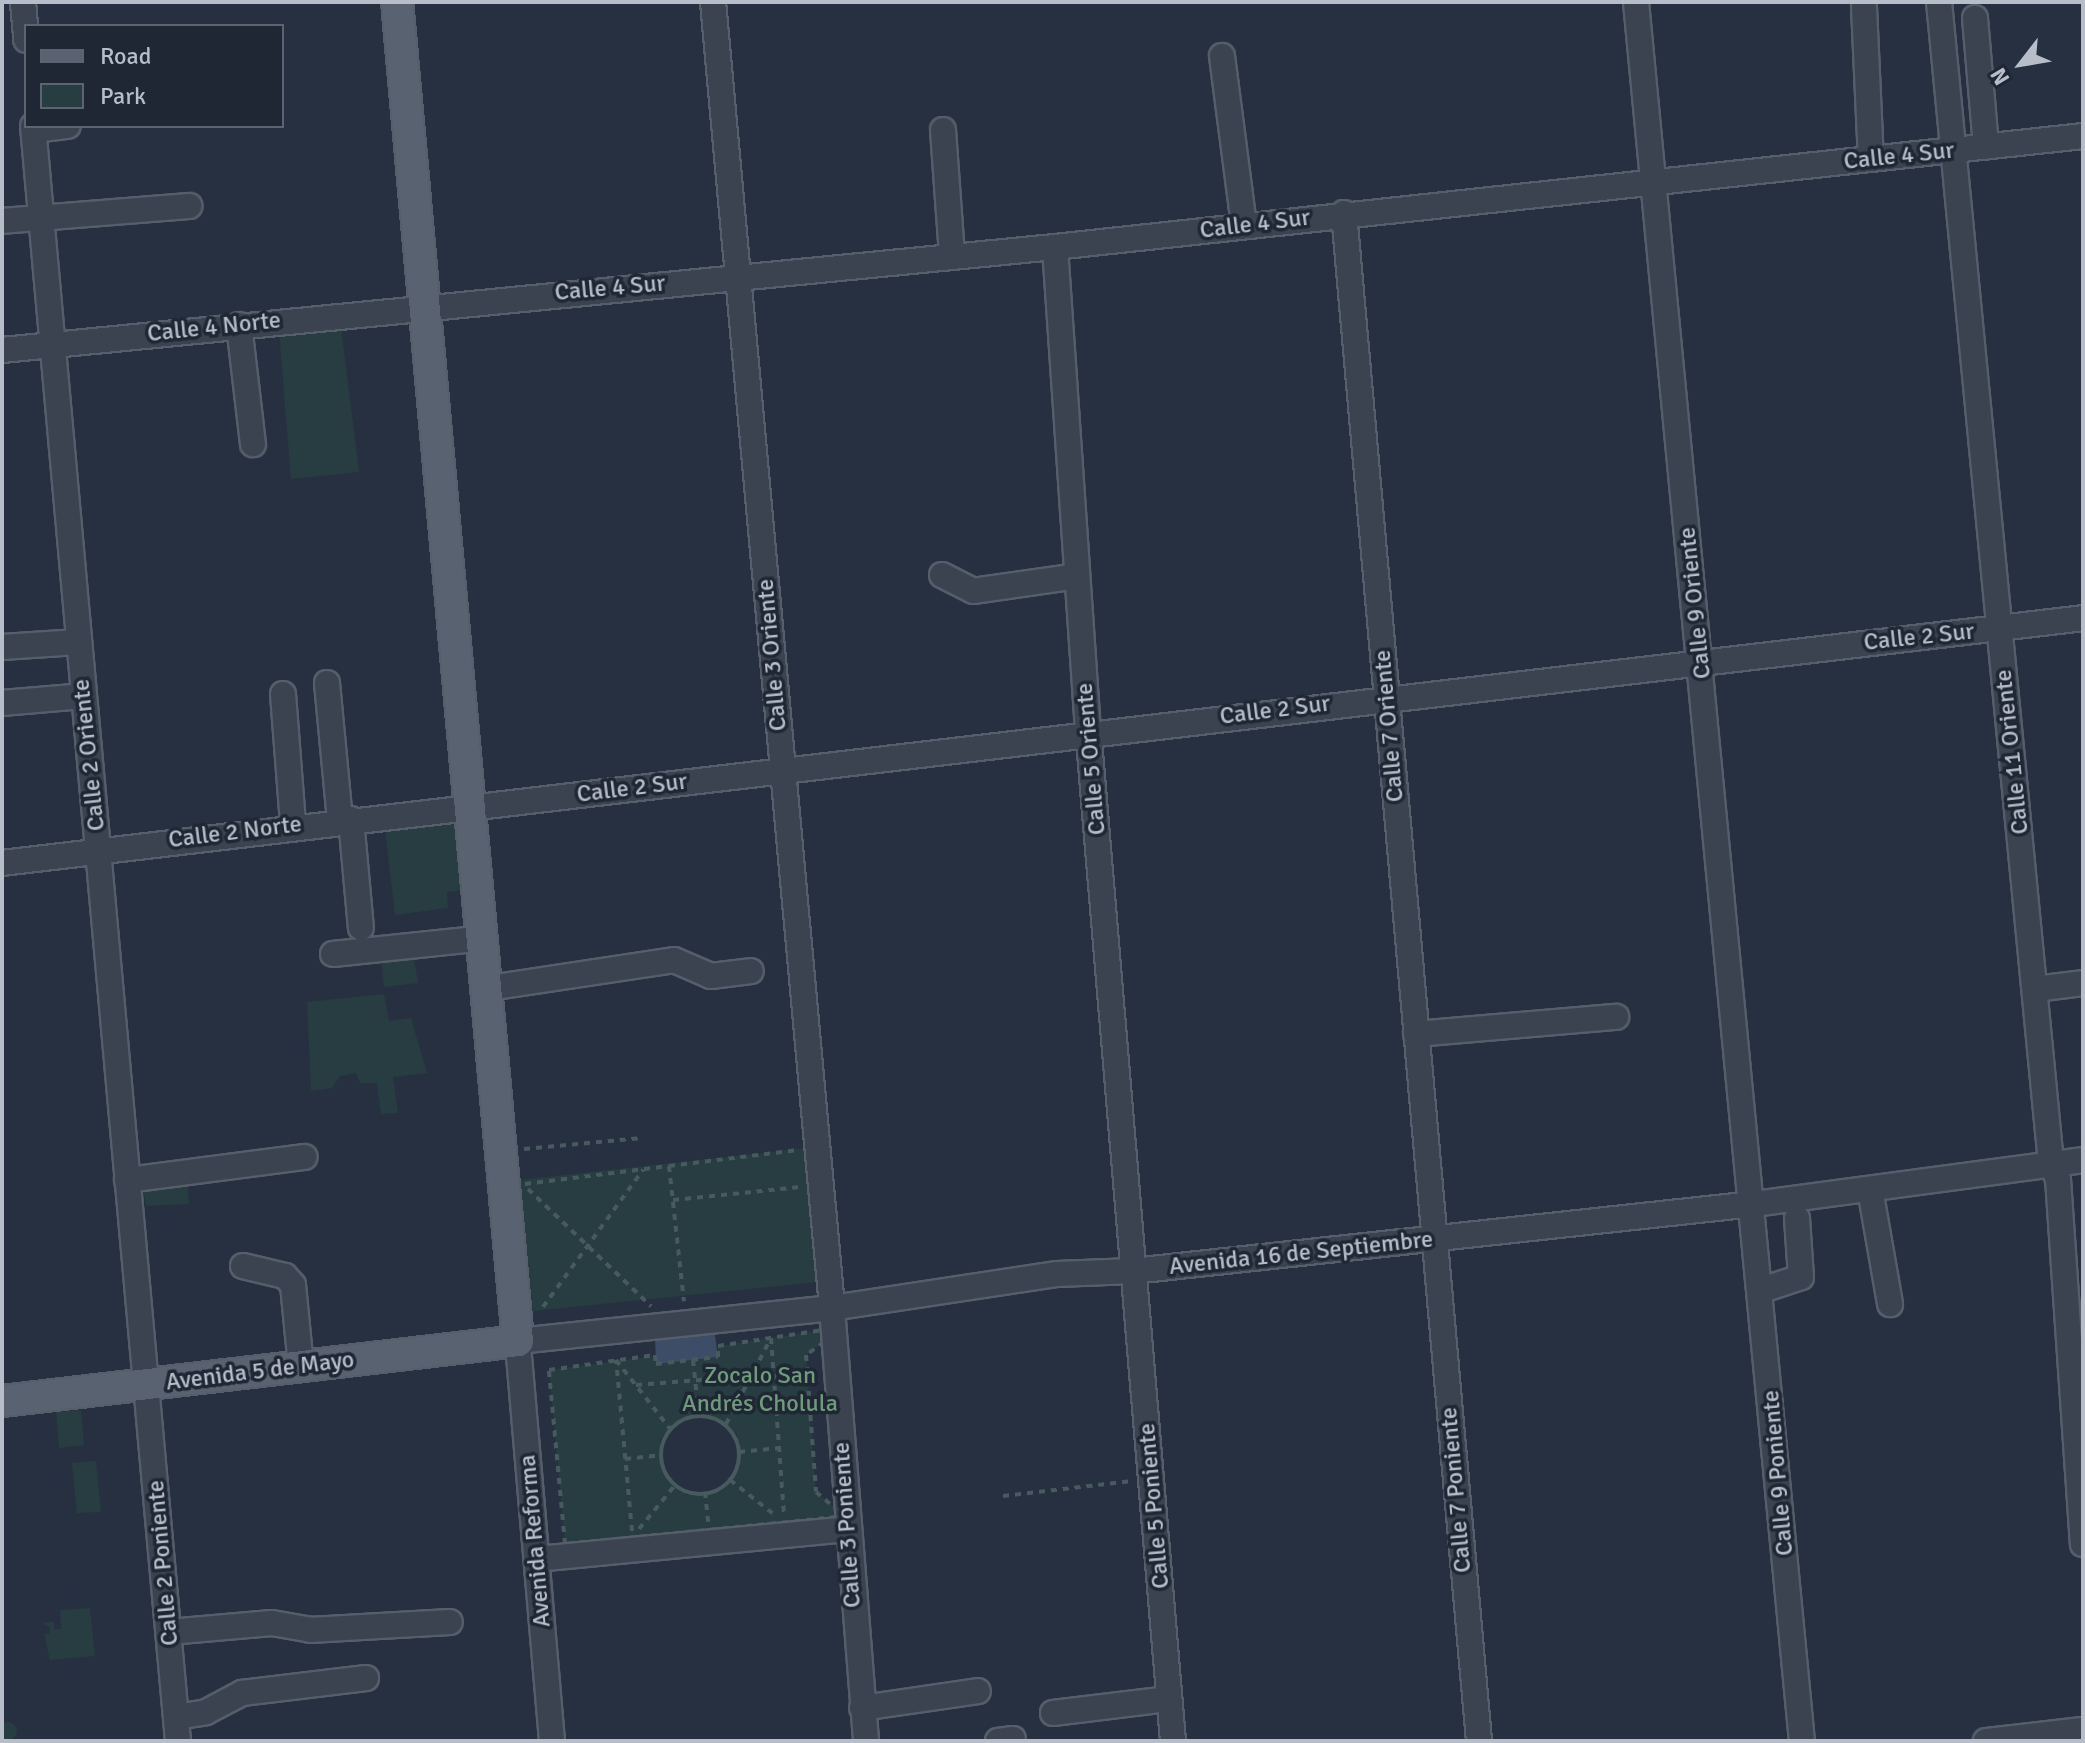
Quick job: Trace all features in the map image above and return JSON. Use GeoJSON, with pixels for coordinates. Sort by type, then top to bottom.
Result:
{"type":"FeatureCollection","features":[{"type":"Feature","properties":{"kind":"main road"},"geometry":{"type":"LineString","coordinates":[[397,2],[469,808],[489,988],[518,1341]]}},
{"type":"Feature","properties":{"kind":"main road","name":"Avenida 5 de Mayo"},"geometry":{"type":"LineString","coordinates":[[2,1401],[518,1341]]}},
{"type":"Feature","properties":{"kind":"street"},"geometry":{"type":"LineString","coordinates":[[23,2],[25,24]]}},
{"type":"Feature","properties":{"kind":"street","name":"Calle 3 Oriente"},"geometry":{"type":"LineString","coordinates":[[713,2],[832,1308]]}},
{"type":"Feature","properties":{"kind":"street","name":"Calle 9 Oriente"},"geometry":{"type":"LineString","coordinates":[[1636,2],[1754,1204]]}},
{"type":"Feature","properties":{"kind":"street","name":"Calle 11 Oriente"},"geometry":{"type":"LineString","coordinates":[[1939,2],[2051,1163],[2058,1179],[2083,1544]]}},
{"type":"Feature","properties":{"kind":"street"},"geometry":{"type":"LineString","coordinates":[[1864,7],[1871,159]]}},
{"type":"Feature","properties":{"kind":"street"},"geometry":{"type":"LineString","coordinates":[[1975,18],[1986,147]]}},
{"type":"Feature","properties":{"kind":"street"},"geometry":{"type":"LineString","coordinates":[[1222,56],[1244,225]]}},
{"type":"Feature","properties":{"kind":"street","name":"Calle 2 Oriente"},"geometry":{"type":"LineString","coordinates":[[33,128],[147,1384]]}},
{"type":"Feature","properties":{"kind":"street"},"geometry":{"type":"LineString","coordinates":[[943,130],[952,257]]}},
{"type":"Feature","properties":{"kind":"street","name":"Calle 4 Sur"},"geometry":{"type":"LineString","coordinates":[[426,306],[1055,247],[1344,213],[2083,136]]}},
{"type":"Feature","properties":{"kind":"street"},"geometry":{"type":"LineString","coordinates":[[2,221],[189,206]]}},
{"type":"Feature","properties":{"kind":"street","name":"Calle 7 Oriente"},"geometry":{"type":"LineString","coordinates":[[1344,213],[1434,1239]]}},
{"type":"Feature","properties":{"kind":"street","name":"Calle 5 Oriente"},"geometry":{"type":"LineString","coordinates":[[1055,247],[1077,576],[1133,1271]]}},
{"type":"Feature","properties":{"kind":"street","name":"Calle 4 Norte"},"geometry":{"type":"LineString","coordinates":[[2,350],[426,306]]}},
{"type":"Feature","properties":{"kind":"street"},"geometry":{"type":"LineString","coordinates":[[239,325],[253,444]]}},
{"type":"Feature","properties":{"kind":"street"},"geometry":{"type":"LineString","coordinates":[[942,575],[973,591],[1077,576]]}},
{"type":"Feature","properties":{"kind":"street","name":"Calle 2 Sur"},"geometry":{"type":"LineString","coordinates":[[469,808],[1089,732],[2083,618]]}},
{"type":"Feature","properties":{"kind":"street"},"geometry":{"type":"LineString","coordinates":[[2,647],[78,642]]}},
{"type":"Feature","properties":{"kind":"street"},"geometry":{"type":"LineString","coordinates":[[327,683],[361,928]]}},
{"type":"Feature","properties":{"kind":"street"},"geometry":{"type":"LineString","coordinates":[[283,694],[293,825]]}},
{"type":"Feature","properties":{"kind":"street"},"geometry":{"type":"LineString","coordinates":[[2,703],[83,696]]}},
{"type":"Feature","properties":{"kind":"street","name":"Calle 2 Norte"},"geometry":{"type":"LineString","coordinates":[[2,863],[293,825],[469,808]]}},
{"type":"Feature","properties":{"kind":"street"},"geometry":{"type":"LineString","coordinates":[[333,954],[484,938]]}},
{"type":"Feature","properties":{"kind":"street"},"geometry":{"type":"LineString","coordinates":[[489,988],[674,960],[711,976],[751,971]]}},
{"type":"Feature","properties":{"kind":"street"},"geometry":{"type":"LineString","coordinates":[[2035,989],[2083,983]]}},
{"type":"Feature","properties":{"kind":"street"},"geometry":{"type":"LineString","coordinates":[[1416,1034],[1616,1017]]}},
{"type":"Feature","properties":{"kind":"street"},"geometry":{"type":"LineString","coordinates":[[127,1180],[305,1157]]}},
{"type":"Feature","properties":{"kind":"street","name":"Avenida 16 de Septiembre"},"geometry":{"type":"LineString","coordinates":[[518,1341],[832,1308],[1057,1274],[1133,1271],[1754,1204],[2083,1160]]}},
{"type":"Feature","properties":{"kind":"street"},"geometry":{"type":"LineString","coordinates":[[1870,1189],[1890,1304]]}},
{"type":"Feature","properties":{"kind":"street","name":"Calle 9 Poniente"},"geometry":{"type":"LineString","coordinates":[[1754,1204],[1802,1741]]}},
{"type":"Feature","properties":{"kind":"street"},"geometry":{"type":"LineString","coordinates":[[1762,1290],[1801,1277],[1797,1218]]}},
{"type":"Feature","properties":{"kind":"street","name":"Calle 7 Poniente"},"geometry":{"type":"LineString","coordinates":[[1434,1239],[1479,1741]]}},
{"type":"Feature","properties":{"kind":"street"},"geometry":{"type":"LineString","coordinates":[[243,1266],[285,1276],[293,1285],[301,1366]]}},
{"type":"Feature","properties":{"kind":"street","name":"Calle 5 Poniente"},"geometry":{"type":"LineString","coordinates":[[1133,1271],[1154,1479],[1173,1741]]}},
{"type":"Feature","properties":{"kind":"street","name":"Calle 3 Poniente"},"geometry":{"type":"LineString","coordinates":[[832,1308],[846,1529],[866,1741]]}},
{"type":"Feature","properties":{"kind":"street","name":"Avenida Reforma"},"geometry":{"type":"LineString","coordinates":[[518,1341],[552,1741]]}},
{"type":"Feature","properties":{"kind":"street","name":"Calle 2 Poniente"},"geometry":{"type":"LineString","coordinates":[[147,1384],[177,1729]]}},
{"type":"Feature","properties":{"kind":"street"},"geometry":{"type":"LineString","coordinates":[[537,1559],[846,1529]]}},
{"type":"Feature","properties":{"kind":"street"},"geometry":{"type":"LineString","coordinates":[[169,1632],[272,1623],[310,1630],[450,1622]]}},
{"type":"Feature","properties":{"kind":"street"},"geometry":{"type":"LineString","coordinates":[[177,1729],[242,1693],[366,1678]]}},
{"type":"Feature","properties":{"kind":"street"},"geometry":{"type":"LineString","coordinates":[[862,1708],[978,1691]]}},
{"type":"Feature","properties":{"kind":"street"},"geometry":{"type":"LineString","coordinates":[[1053,1713],[1169,1699]]}},
{"type":"Feature","properties":{"kind":"street"},"geometry":{"type":"LineString","coordinates":[[1986,1741],[2083,1730]]}},
{"type":"Feature","properties":{"kind":"path"},"geometry":{"type":"LineString","coordinates":[[509,1151],[641,1138]]}},
{"type":"Feature","properties":{"kind":"path"},"geometry":{"type":"LineString","coordinates":[[651,1306],[523,1185],[816,1148]]}},
{"type":"Feature","properties":{"kind":"path"},"geometry":{"type":"LineString","coordinates":[[669,1166],[684,1301]]}},
{"type":"Feature","properties":{"kind":"path"},"geometry":{"type":"LineString","coordinates":[[543,1307],[643,1170]]}},
{"type":"Feature","properties":{"kind":"path"},"geometry":{"type":"LineString","coordinates":[[673,1200],[819,1185]]}},
{"type":"Feature","properties":{"kind":"path"},"geometry":{"type":"LineString","coordinates":[[823,1330],[824,1342],[806,1355],[810,1416],[816,1492],[836,1509],[836,1517],[565,1544],[549,1370],[655,1355],[656,1364],[693,1360],[718,1357],[718,1346],[823,1330]]}},
{"type":"Feature","properties":{"kind":"path"},"geometry":{"type":"LineString","coordinates":[[725,1425],[771,1338]]}},
{"type":"Feature","properties":{"kind":"path"},"geometry":{"type":"LineString","coordinates":[[771,1338],[784,1522]]}},
{"type":"Feature","properties":{"kind":"path"},"geometry":{"type":"LineString","coordinates":[[616,1360],[671,1430]]}},
{"type":"Feature","properties":{"kind":"path"},"geometry":{"type":"LineString","coordinates":[[616,1360],[632,1537]]}},
{"type":"Feature","properties":{"kind":"path"},"geometry":{"type":"LineString","coordinates":[[693,1360],[699,1417]]}},
{"type":"Feature","properties":{"kind":"path"},"geometry":{"type":"LineString","coordinates":[[636,1385],[751,1376]]}},
{"type":"Feature","properties":{"kind":"path"},"geometry":{"type":"LineString","coordinates":[[713,1416],[737,1434],[740,1466],[722,1490],[687,1495],[663,1472],[660,1439],[683,1419],[699,1417],[713,1416]]}},
{"type":"Feature","properties":{"kind":"path"},"geometry":{"type":"LineString","coordinates":[[739,1452],[779,1448]]}},
{"type":"Feature","properties":{"kind":"path"},"geometry":{"type":"LineString","coordinates":[[625,1459],[661,1455]]}},
{"type":"Feature","properties":{"kind":"path"},"geometry":{"type":"LineString","coordinates":[[1003,1496],[1154,1479]]}},
{"type":"Feature","properties":{"kind":"path"},"geometry":{"type":"LineString","coordinates":[[730,1480],[784,1522]]}},
{"type":"Feature","properties":{"kind":"path"},"geometry":{"type":"LineString","coordinates":[[632,1537],[676,1484]]}},
{"type":"Feature","properties":{"kind":"path"},"geometry":{"type":"LineString","coordinates":[[705,1492],[709,1529]]}},
{"type":"Feature","properties":{"kind":"green space"},"geometry":{"type":"Polygon","coordinates":[[[341,327],[359,472],[291,479],[279,331],[341,327]]]}},
{"type":"Feature","properties":{"kind":"green space"},"geometry":{"type":"Polygon","coordinates":[[[458,822],[464,890],[447,892],[448,908],[395,915],[385,829],[458,822]]]}},
{"type":"Feature","properties":{"kind":"green space"},"geometry":{"type":"Polygon","coordinates":[[[381,958],[414,959],[418,983],[384,987],[381,958]]]}},
{"type":"Feature","properties":{"kind":"green space"},"geometry":{"type":"Polygon","coordinates":[[[384,994],[389,1021],[411,1018],[427,1073],[393,1077],[398,1113],[381,1114],[377,1083],[360,1083],[356,1073],[340,1076],[332,1088],[311,1091],[307,1002],[384,994]]]}},
{"type":"Feature","properties":{"kind":"green space"},"geometry":{"type":"Polygon","coordinates":[[[806,1148],[827,1281],[533,1311],[519,1180],[806,1148]]]}},
{"type":"Feature","properties":{"kind":"green space"},"geometry":{"type":"Polygon","coordinates":[[[186,1166],[189,1204],[146,1206],[141,1171],[186,1166]]]}},
{"type":"Feature","properties":{"kind":"green space","name":"Zocalo San Andrés Cholula"},"geometry":{"type":"Polygon","coordinates":[[[823,1330],[824,1342],[806,1355],[816,1492],[836,1509],[836,1517],[565,1544],[549,1370],[655,1356],[657,1362],[718,1357],[718,1346],[823,1330]],[[713,1416],[683,1419],[660,1439],[663,1472],[687,1495],[723,1490],[740,1466],[737,1434],[713,1416]]]}},
{"type":"Feature","properties":{"kind":"green space"},"geometry":{"type":"Polygon","coordinates":[[[81,1410],[84,1445],[59,1448],[56,1412],[81,1410]]]}},
{"type":"Feature","properties":{"kind":"green space"},"geometry":{"type":"Polygon","coordinates":[[[96,1461],[101,1512],[77,1513],[72,1463],[96,1461]]]}},
{"type":"Feature","properties":{"kind":"green space"},"geometry":{"type":"Polygon","coordinates":[[[90,1608],[95,1656],[50,1660],[44,1634],[50,1633],[50,1627],[42,1623],[54,1622],[54,1629],[61,1629],[60,1610],[90,1608]]]}},
{"type":"Feature","properties":{"kind":"green space"},"geometry":{"type":"Polygon","coordinates":[[[8,1722],[17,1731],[8,1740],[-1,1731],[8,1722]]]}},
{"type":"Feature","properties":{"kind":"water"},"geometry":{"type":"Polygon","coordinates":[[[714,1329],[718,1357],[656,1364],[655,1337],[714,1329]]]}}]}
